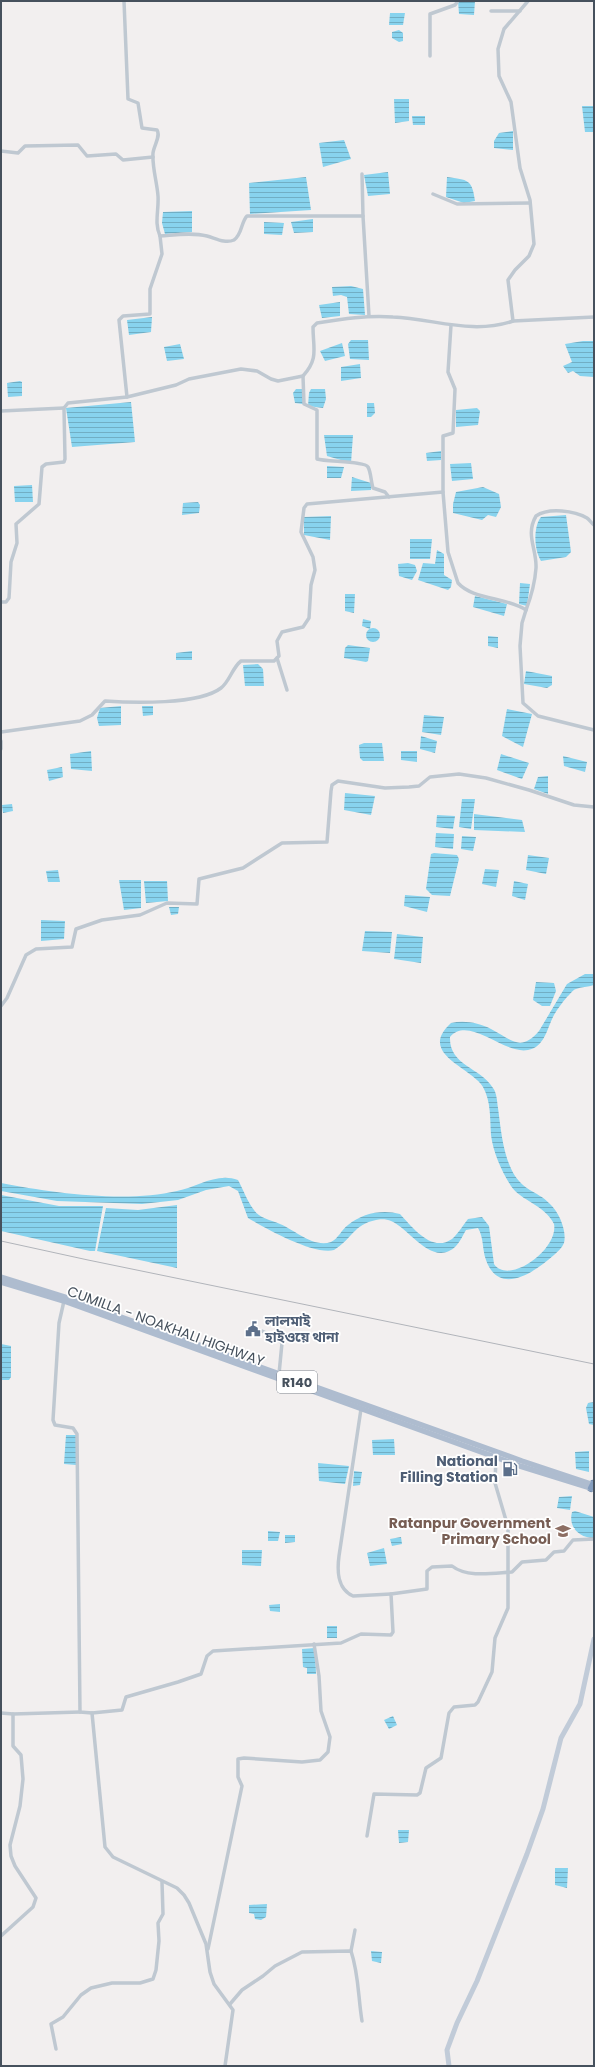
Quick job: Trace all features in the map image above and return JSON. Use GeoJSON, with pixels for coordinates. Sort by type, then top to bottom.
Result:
{"type":"FeatureCollection","features":[{"type":"Feature","properties":{"kind":"main road","name":"R140"},"geometry":{"type":"LineString","coordinates":[[1,1277],[65,1297],[109,1316],[593,1486]]}},
{"type":"Feature","properties":{"kind":"main road","name":"CUMILLA - NOAKHALI HIGHWAY"},"geometry":{"type":"LineString","coordinates":[[1,1282],[109,1316],[496,1457],[593,1486]]}},
{"type":"Feature","properties":{"kind":"main road"},"geometry":{"type":"LineString","coordinates":[[449,2066],[447,2050],[457,2023],[480,1974],[529,1848],[543,1809],[561,1738],[580,1704],[594,1639]]}},
{"type":"Feature","properties":{"kind":"street"},"geometry":{"type":"LineString","coordinates":[[124,1],[128,96],[130,100],[138,103],[142,128],[157,130],[159,136],[154,144],[153,157],[158,198],[156,221],[160,236],[162,254],[150,289],[150,314],[123,316],[119,320],[127,397]]}},
{"type":"Feature","properties":{"kind":"street"},"geometry":{"type":"LineString","coordinates":[[430,56],[430,14],[455,5],[458,1]]}},
{"type":"Feature","properties":{"kind":"street"},"geometry":{"type":"LineString","coordinates":[[513,320],[512,298],[508,283],[515,270],[529,256],[534,244],[530,203],[520,168],[511,102],[502,83],[498,68],[498,49],[500,38],[504,29],[528,1]]}},
{"type":"Feature","properties":{"kind":"street"},"geometry":{"type":"LineString","coordinates":[[491,11],[520,11]]}},
{"type":"Feature","properties":{"kind":"street"},"geometry":{"type":"LineString","coordinates":[[1,151],[18,153],[25,146],[78,145],[87,156],[116,154],[123,160],[153,157]]}},
{"type":"Feature","properties":{"kind":"street"},"geometry":{"type":"LineString","coordinates":[[362,174],[369,316]]}},
{"type":"Feature","properties":{"kind":"street"},"geometry":{"type":"LineString","coordinates":[[433,194],[457,204],[530,203]]}},
{"type":"Feature","properties":{"kind":"street"},"geometry":{"type":"LineString","coordinates":[[160,236],[191,234],[221,240],[232,240],[238,236],[247,216],[363,216]]}},
{"type":"Feature","properties":{"kind":"street"},"geometry":{"type":"LineString","coordinates":[[1,602],[6,602],[9,598],[11,562],[17,543],[17,522],[39,504],[42,467],[46,464],[64,462],[64,408],[68,403],[74,401],[127,397],[176,385],[189,379],[241,370],[257,371],[271,379],[278,381],[285,381],[303,376],[313,364],[313,327],[315,324],[369,316],[394,317],[477,328],[513,320],[594,317]]}},
{"type":"Feature","properties":{"kind":"street"},"geometry":{"type":"LineString","coordinates":[[451,325],[448,372],[455,388],[454,420],[453,433],[443,436],[443,492],[448,552],[458,583],[462,587],[517,605],[526,610]]}},
{"type":"Feature","properties":{"kind":"street"},"geometry":{"type":"LineString","coordinates":[[303,376],[304,404],[317,410],[317,458],[350,464],[364,463],[368,467],[373,488],[385,492],[389,497]]}},
{"type":"Feature","properties":{"kind":"street"},"geometry":{"type":"LineString","coordinates":[[1,411],[64,408]]}},
{"type":"Feature","properties":{"kind":"street"},"geometry":{"type":"LineString","coordinates":[[1,732],[80,721],[92,716],[105,701],[138,703],[206,694],[217,690],[228,682],[237,664],[241,661],[274,660],[280,656],[277,642],[282,632],[303,627],[309,618],[311,585],[315,570],[313,558],[301,532],[305,506],[322,502],[443,492]]}},
{"type":"Feature","properties":{"kind":"street"},"geometry":{"type":"LineString","coordinates":[[594,525],[587,518],[565,512],[548,512],[536,516],[531,531],[536,567],[530,599],[522,623],[520,646],[523,703],[538,716],[594,730]]}},
{"type":"Feature","properties":{"kind":"street"},"geometry":{"type":"LineString","coordinates":[[277,658],[287,690]]}},
{"type":"Feature","properties":{"kind":"street"},"geometry":{"type":"LineString","coordinates":[[1,741],[1,749]]}},
{"type":"Feature","properties":{"kind":"street"},"geometry":{"type":"LineString","coordinates":[[1,1006],[7,998],[26,955],[36,949],[72,947],[76,929],[102,920],[140,914],[167,903],[197,904],[199,879],[242,868],[282,843],[327,842],[332,785],[338,780],[385,788],[409,787],[419,786],[430,777],[459,774],[486,778],[574,805],[594,807]]}},
{"type":"Feature","properties":{"kind":"street"},"geometry":{"type":"LineString","coordinates":[[64,1301],[59,1323],[53,1420],[55,1425],[73,1428],[77,1434],[80,1712]]}},
{"type":"Feature","properties":{"kind":"street"},"geometry":{"type":"LineString","coordinates":[[262,1331],[275,1337],[282,1343],[279,1375]]}},
{"type":"Feature","properties":{"kind":"street"},"geometry":{"type":"LineString","coordinates":[[361,1409],[339,1556],[338,1577],[344,1588],[354,1596],[391,1594],[427,1589],[427,1571],[432,1567],[452,1566],[464,1573],[514,1571],[522,1562],[542,1561],[550,1558],[554,1552],[566,1549],[573,1540],[594,1539]]}},
{"type":"Feature","properties":{"kind":"street"},"geometry":{"type":"LineString","coordinates":[[367,1836],[374,1794],[418,1795],[426,1768],[441,1758],[449,1713],[454,1707],[475,1705],[482,1696],[492,1672],[495,1638],[508,1608],[508,1527],[495,1482],[496,1457]]}},
{"type":"Feature","properties":{"kind":"street"},"geometry":{"type":"LineString","coordinates":[[1,1713],[92,1713],[122,1710],[126,1697],[201,1674],[207,1656],[213,1651],[341,1643],[361,1634],[393,1634],[391,1594]]}},
{"type":"Feature","properties":{"kind":"street"},"geometry":{"type":"LineString","coordinates":[[208,1950],[217,1908],[222,1874],[231,1842],[242,1786],[238,1777],[238,1759],[244,1758],[302,1762],[320,1760],[328,1752],[330,1737],[321,1711],[319,1676],[314,1644]]}},
{"type":"Feature","properties":{"kind":"street"},"geometry":{"type":"LineString","coordinates":[[92,1713],[106,1849],[114,1857],[162,1882],[177,1888],[189,1903],[208,1950],[212,1978],[224,1999],[234,2010],[225,2066]]}},
{"type":"Feature","properties":{"kind":"street"},"geometry":{"type":"LineString","coordinates":[[1,1936],[33,1907],[36,1898],[15,1866],[10,1845],[20,1806],[23,1779],[21,1755],[12,1746],[13,1714]]}},
{"type":"Feature","properties":{"kind":"street"},"geometry":{"type":"LineString","coordinates":[[56,2049],[51,2024],[63,2017],[81,1995],[91,1988],[112,1983],[150,1981],[154,1977],[159,1941],[158,1923],[163,1914],[162,1882]]}},
{"type":"Feature","properties":{"kind":"street"},"geometry":{"type":"LineString","coordinates":[[355,1930],[351,1951],[357,1971],[358,2002],[362,2022]]}},
{"type":"Feature","properties":{"kind":"street"},"geometry":{"type":"LineString","coordinates":[[230,2004],[242,1990],[275,1966],[302,1952],[351,1951]]}},
{"type":"Feature","properties":{"kind":"water"},"geometry":{"type":"Polygon","coordinates":[[[458,1],[475,1],[474,15],[459,14],[458,1]]]}},
{"type":"Feature","properties":{"kind":"water"},"geometry":{"type":"Polygon","coordinates":[[[390,13],[405,13],[403,25],[389,25],[390,13]]]}},
{"type":"Feature","properties":{"kind":"water"},"geometry":{"type":"Polygon","coordinates":[[[399,30],[403,33],[403,41],[399,42],[392,38],[392,32],[399,30]]]}},
{"type":"Feature","properties":{"kind":"water"},"geometry":{"type":"Polygon","coordinates":[[[394,99],[409,99],[409,121],[395,123],[394,99]]]}},
{"type":"Feature","properties":{"kind":"water"},"geometry":{"type":"Polygon","coordinates":[[[582,106],[594,106],[594,132],[585,132],[582,106]]]}},
{"type":"Feature","properties":{"kind":"water"},"geometry":{"type":"Polygon","coordinates":[[[412,116],[425,116],[425,125],[413,125],[412,116]]]}},
{"type":"Feature","properties":{"kind":"water"},"geometry":{"type":"Polygon","coordinates":[[[513,131],[513,150],[494,148],[494,141],[499,133],[513,131]]]}},
{"type":"Feature","properties":{"kind":"water"},"geometry":{"type":"Polygon","coordinates":[[[344,140],[351,159],[323,167],[319,143],[344,140]]]}},
{"type":"Feature","properties":{"kind":"water"},"geometry":{"type":"Polygon","coordinates":[[[388,172],[390,194],[368,196],[364,175],[388,172]]]}},
{"type":"Feature","properties":{"kind":"water"},"geometry":{"type":"Polygon","coordinates":[[[306,177],[311,210],[250,214],[249,183],[306,177]]]}},
{"type":"Feature","properties":{"kind":"water"},"geometry":{"type":"Polygon","coordinates":[[[447,177],[468,182],[472,188],[475,201],[464,203],[446,197],[447,177]]]}},
{"type":"Feature","properties":{"kind":"water"},"geometry":{"type":"Polygon","coordinates":[[[192,211],[192,232],[165,234],[162,223],[163,212],[192,211]]]}},
{"type":"Feature","properties":{"kind":"water"},"geometry":{"type":"Polygon","coordinates":[[[313,219],[313,232],[294,233],[291,222],[313,219]]]}},
{"type":"Feature","properties":{"kind":"water"},"geometry":{"type":"Polygon","coordinates":[[[264,222],[284,223],[282,235],[264,234],[264,222]]]}},
{"type":"Feature","properties":{"kind":"water"},"geometry":{"type":"Polygon","coordinates":[[[351,286],[363,289],[365,315],[349,314],[347,297],[341,295],[333,296],[332,287],[351,286]]]}},
{"type":"Feature","properties":{"kind":"water"},"geometry":{"type":"Polygon","coordinates":[[[340,302],[340,316],[322,318],[319,305],[340,302]]]}},
{"type":"Feature","properties":{"kind":"water"},"geometry":{"type":"Polygon","coordinates":[[[152,317],[151,332],[129,335],[127,320],[152,317]]]}},
{"type":"Feature","properties":{"kind":"water"},"geometry":{"type":"Polygon","coordinates":[[[351,340],[368,340],[369,360],[350,359],[348,344],[351,340]]]}},
{"type":"Feature","properties":{"kind":"water"},"geometry":{"type":"Polygon","coordinates":[[[594,341],[594,377],[580,376],[573,371],[568,373],[563,366],[572,362],[565,344],[594,341]]]}},
{"type":"Feature","properties":{"kind":"water"},"geometry":{"type":"Polygon","coordinates":[[[342,343],[345,356],[325,361],[320,351],[342,343]]]}},
{"type":"Feature","properties":{"kind":"water"},"geometry":{"type":"Polygon","coordinates":[[[180,344],[184,359],[167,361],[164,347],[180,344]]]}},
{"type":"Feature","properties":{"kind":"water"},"geometry":{"type":"Polygon","coordinates":[[[360,364],[361,378],[341,381],[341,367],[360,364]]]}},
{"type":"Feature","properties":{"kind":"water"},"geometry":{"type":"Polygon","coordinates":[[[22,382],[22,396],[8,397],[7,383],[22,382]]]}},
{"type":"Feature","properties":{"kind":"water"},"geometry":{"type":"Polygon","coordinates":[[[296,389],[303,389],[303,404],[295,403],[293,393],[296,389]]]}},
{"type":"Feature","properties":{"kind":"water"},"geometry":{"type":"Polygon","coordinates":[[[311,389],[325,389],[326,399],[323,408],[308,406],[309,393],[311,389]]]}},
{"type":"Feature","properties":{"kind":"water"},"geometry":{"type":"Polygon","coordinates":[[[131,402],[135,442],[72,447],[66,408],[131,402]]]}},
{"type":"Feature","properties":{"kind":"water"},"geometry":{"type":"Polygon","coordinates":[[[367,403],[374,403],[375,413],[371,417],[367,417],[367,403]]]}},
{"type":"Feature","properties":{"kind":"water"},"geometry":{"type":"Polygon","coordinates":[[[477,408],[480,411],[478,425],[456,427],[456,410],[477,408]]]}},
{"type":"Feature","properties":{"kind":"water"},"geometry":{"type":"Polygon","coordinates":[[[324,435],[353,435],[351,463],[327,456],[324,435]]]}},
{"type":"Feature","properties":{"kind":"water"},"geometry":{"type":"Polygon","coordinates":[[[441,451],[441,460],[427,461],[426,453],[441,451]]]}},
{"type":"Feature","properties":{"kind":"water"},"geometry":{"type":"Polygon","coordinates":[[[471,463],[473,479],[452,481],[450,464],[471,463]]]}},
{"type":"Feature","properties":{"kind":"water"},"geometry":{"type":"Polygon","coordinates":[[[327,466],[344,467],[341,478],[327,478],[327,466]]]}},
{"type":"Feature","properties":{"kind":"water"},"geometry":{"type":"Polygon","coordinates":[[[352,477],[371,483],[371,490],[351,491],[352,477]]]}},
{"type":"Feature","properties":{"kind":"water"},"geometry":{"type":"Polygon","coordinates":[[[32,485],[33,502],[15,502],[14,486],[32,485]]]}},
{"type":"Feature","properties":{"kind":"water"},"geometry":{"type":"Polygon","coordinates":[[[483,487],[499,494],[501,507],[496,517],[488,515],[482,520],[453,513],[453,504],[456,492],[483,487]]]}},
{"type":"Feature","properties":{"kind":"water"},"geometry":{"type":"Polygon","coordinates":[[[198,502],[200,505],[199,513],[182,515],[183,503],[198,502]]]}},
{"type":"Feature","properties":{"kind":"water"},"geometry":{"type":"Polygon","coordinates":[[[566,515],[571,552],[566,557],[541,561],[537,551],[535,539],[538,521],[541,517],[566,515]]]}},
{"type":"Feature","properties":{"kind":"water"},"geometry":{"type":"Polygon","coordinates":[[[331,516],[330,540],[304,535],[304,517],[331,516]]]}},
{"type":"Feature","properties":{"kind":"water"},"geometry":{"type":"Polygon","coordinates":[[[410,539],[432,539],[430,559],[410,559],[410,539]]]}},
{"type":"Feature","properties":{"kind":"water"},"geometry":{"type":"Polygon","coordinates":[[[437,550],[444,554],[444,575],[452,580],[451,587],[448,590],[418,580],[423,563],[435,564],[437,550]]]}},
{"type":"Feature","properties":{"kind":"water"},"geometry":{"type":"Polygon","coordinates":[[[408,563],[415,565],[417,571],[412,580],[399,576],[398,564],[408,563]]]}},
{"type":"Feature","properties":{"kind":"water"},"geometry":{"type":"Polygon","coordinates":[[[520,583],[530,584],[527,606],[519,604],[520,583]]]}},
{"type":"Feature","properties":{"kind":"water"},"geometry":{"type":"Polygon","coordinates":[[[345,594],[355,594],[354,613],[345,611],[345,594]]]}},
{"type":"Feature","properties":{"kind":"water"},"geometry":{"type":"Polygon","coordinates":[[[475,596],[507,604],[504,616],[473,607],[475,596]]]}},
{"type":"Feature","properties":{"kind":"water"},"geometry":{"type":"Polygon","coordinates":[[[363,619],[371,621],[370,629],[362,626],[363,619]]]}},
{"type":"Feature","properties":{"kind":"water"},"geometry":{"type":"Polygon","coordinates":[[[373,628],[378,630],[380,635],[378,640],[373,642],[368,640],[366,635],[368,630],[373,628]]]}},
{"type":"Feature","properties":{"kind":"water"},"geometry":{"type":"Polygon","coordinates":[[[488,636],[498,637],[498,648],[488,646],[488,636]]]}},
{"type":"Feature","properties":{"kind":"water"},"geometry":{"type":"Polygon","coordinates":[[[348,645],[370,648],[368,661],[366,662],[344,658],[345,648],[348,645]]]}},
{"type":"Feature","properties":{"kind":"water"},"geometry":{"type":"Polygon","coordinates":[[[192,651],[192,660],[176,660],[176,653],[192,651]]]}},
{"type":"Feature","properties":{"kind":"water"},"geometry":{"type":"Polygon","coordinates":[[[258,664],[263,669],[264,686],[245,686],[243,665],[258,664]]]}},
{"type":"Feature","properties":{"kind":"water"},"geometry":{"type":"Polygon","coordinates":[[[526,671],[552,676],[552,685],[547,688],[524,684],[526,671]]]}},
{"type":"Feature","properties":{"kind":"water"},"geometry":{"type":"Polygon","coordinates":[[[121,706],[121,725],[99,726],[97,718],[100,708],[121,706]]]}},
{"type":"Feature","properties":{"kind":"water"},"geometry":{"type":"Polygon","coordinates":[[[142,706],[153,706],[153,715],[143,716],[142,706]]]}},
{"type":"Feature","properties":{"kind":"water"},"geometry":{"type":"Polygon","coordinates":[[[507,709],[532,714],[523,747],[502,736],[507,709]]]}},
{"type":"Feature","properties":{"kind":"water"},"geometry":{"type":"Polygon","coordinates":[[[424,715],[444,717],[441,735],[422,732],[424,715]]]}},
{"type":"Feature","properties":{"kind":"water"},"geometry":{"type":"Polygon","coordinates":[[[421,736],[437,741],[435,753],[420,749],[421,736]]]}},
{"type":"Feature","properties":{"kind":"water"},"geometry":{"type":"Polygon","coordinates":[[[364,743],[382,743],[384,761],[363,761],[360,758],[359,745],[364,743]]]}},
{"type":"Feature","properties":{"kind":"water"},"geometry":{"type":"Polygon","coordinates":[[[91,751],[92,771],[71,769],[70,754],[91,751]]]}},
{"type":"Feature","properties":{"kind":"water"},"geometry":{"type":"Polygon","coordinates":[[[401,751],[417,751],[417,762],[401,760],[401,751]]]}},
{"type":"Feature","properties":{"kind":"water"},"geometry":{"type":"Polygon","coordinates":[[[501,754],[529,763],[522,779],[497,770],[501,754]]]}},
{"type":"Feature","properties":{"kind":"water"},"geometry":{"type":"Polygon","coordinates":[[[563,756],[587,762],[585,772],[564,766],[563,756]]]}},
{"type":"Feature","properties":{"kind":"water"},"geometry":{"type":"Polygon","coordinates":[[[62,767],[63,777],[49,781],[47,770],[62,767]]]}},
{"type":"Feature","properties":{"kind":"water"},"geometry":{"type":"Polygon","coordinates":[[[548,776],[548,794],[534,789],[538,777],[548,776]]]}},
{"type":"Feature","properties":{"kind":"water"},"geometry":{"type":"Polygon","coordinates":[[[345,793],[375,796],[371,815],[344,810],[345,793]]]}},
{"type":"Feature","properties":{"kind":"water"},"geometry":{"type":"Polygon","coordinates":[[[462,799],[475,799],[471,829],[459,827],[462,799]]]}},
{"type":"Feature","properties":{"kind":"water"},"geometry":{"type":"Polygon","coordinates":[[[12,804],[13,811],[3,813],[2,805],[12,804]]]}},
{"type":"Feature","properties":{"kind":"water"},"geometry":{"type":"Polygon","coordinates":[[[474,814],[522,820],[525,832],[474,830],[474,814]]]}},
{"type":"Feature","properties":{"kind":"water"},"geometry":{"type":"Polygon","coordinates":[[[437,815],[455,816],[453,829],[436,827],[437,815]]]}},
{"type":"Feature","properties":{"kind":"water"},"geometry":{"type":"Polygon","coordinates":[[[436,833],[454,834],[453,849],[435,847],[436,833]]]}},
{"type":"Feature","properties":{"kind":"water"},"geometry":{"type":"Polygon","coordinates":[[[462,836],[476,837],[473,851],[461,849],[462,836]]]}},
{"type":"Feature","properties":{"kind":"water"},"geometry":{"type":"Polygon","coordinates":[[[431,854],[457,855],[459,859],[450,896],[432,895],[426,889],[431,854]]]}},
{"type":"Feature","properties":{"kind":"water"},"geometry":{"type":"Polygon","coordinates":[[[528,855],[549,858],[546,874],[526,870],[528,855]]]}},
{"type":"Feature","properties":{"kind":"water"},"geometry":{"type":"Polygon","coordinates":[[[485,869],[499,870],[496,887],[482,884],[485,869]]]}},
{"type":"Feature","properties":{"kind":"water"},"geometry":{"type":"Polygon","coordinates":[[[58,870],[60,882],[48,882],[46,871],[58,870]]]}},
{"type":"Feature","properties":{"kind":"water"},"geometry":{"type":"Polygon","coordinates":[[[119,880],[141,880],[141,908],[124,910],[119,880]]]}},
{"type":"Feature","properties":{"kind":"water"},"geometry":{"type":"Polygon","coordinates":[[[144,881],[167,881],[168,901],[146,903],[144,881]]]}},
{"type":"Feature","properties":{"kind":"water"},"geometry":{"type":"Polygon","coordinates":[[[514,881],[528,884],[525,900],[512,896],[514,881]]]}},
{"type":"Feature","properties":{"kind":"water"},"geometry":{"type":"Polygon","coordinates":[[[405,895],[430,897],[427,912],[404,906],[405,895]]]}},
{"type":"Feature","properties":{"kind":"water"},"geometry":{"type":"Polygon","coordinates":[[[169,907],[179,907],[178,914],[171,915],[169,907]]]}},
{"type":"Feature","properties":{"kind":"water"},"geometry":{"type":"Polygon","coordinates":[[[41,920],[65,921],[64,939],[41,941],[41,920]]]}},
{"type":"Feature","properties":{"kind":"water"},"geometry":{"type":"Polygon","coordinates":[[[365,931],[392,932],[390,953],[362,951],[365,931]]]}},
{"type":"Feature","properties":{"kind":"water"},"geometry":{"type":"Polygon","coordinates":[[[397,934],[423,937],[421,963],[394,959],[397,934]]]}},
{"type":"Feature","properties":{"kind":"water"},"geometry":{"type":"Polygon","coordinates":[[[585,974],[594,974],[594,985],[578,988],[572,991],[556,1012],[542,1041],[534,1048],[519,1050],[467,1030],[458,1031],[450,1037],[451,1047],[454,1054],[466,1066],[481,1075],[494,1090],[497,1098],[505,1152],[515,1176],[528,1189],[546,1200],[553,1207],[563,1227],[565,1238],[560,1249],[546,1262],[528,1274],[518,1278],[508,1279],[499,1277],[492,1271],[486,1260],[478,1228],[466,1230],[456,1246],[447,1252],[439,1253],[422,1245],[391,1221],[378,1220],[363,1225],[334,1250],[325,1251],[314,1249],[290,1240],[248,1218],[238,1191],[229,1186],[206,1190],[178,1200],[142,1204],[57,1201],[1,1191],[1,1183],[43,1190],[89,1195],[157,1195],[185,1189],[215,1179],[230,1178],[238,1180],[249,1203],[256,1213],[286,1227],[304,1238],[318,1243],[331,1242],[354,1221],[373,1213],[387,1212],[400,1214],[423,1237],[437,1243],[445,1243],[452,1239],[468,1219],[482,1217],[489,1226],[494,1264],[501,1270],[510,1271],[521,1268],[532,1262],[549,1244],[553,1234],[554,1224],[545,1212],[515,1191],[504,1175],[496,1155],[491,1135],[489,1104],[486,1092],[477,1080],[443,1052],[440,1043],[442,1034],[451,1023],[461,1022],[482,1025],[515,1042],[521,1043],[526,1041],[532,1038],[539,1031],[567,984],[585,974]]]}},
{"type":"Feature","properties":{"kind":"water"},"geometry":{"type":"Polygon","coordinates":[[[536,982],[554,983],[556,991],[550,1006],[542,1006],[533,1000],[536,982]]]}},
{"type":"Feature","properties":{"kind":"water"},"geometry":{"type":"Polygon","coordinates":[[[1,1195],[59,1206],[103,1206],[95,1251],[1,1231],[1,1195]]]}},
{"type":"Feature","properties":{"kind":"water"},"geometry":{"type":"Polygon","coordinates":[[[177,1205],[177,1268],[97,1251],[106,1208],[138,1210],[177,1205]]]}},
{"type":"Feature","properties":{"kind":"water"},"geometry":{"type":"Polygon","coordinates":[[[1,1344],[11,1346],[11,1377],[9,1380],[1,1380],[1,1344]]]}},
{"type":"Feature","properties":{"kind":"water"},"geometry":{"type":"Polygon","coordinates":[[[594,1402],[594,1425],[589,1424],[586,1408],[588,1403],[594,1402]]]}},
{"type":"Feature","properties":{"kind":"water"},"geometry":{"type":"Polygon","coordinates":[[[66,1435],[77,1435],[76,1465],[64,1464],[66,1435]]]}},
{"type":"Feature","properties":{"kind":"water"},"geometry":{"type":"Polygon","coordinates":[[[394,1439],[395,1455],[373,1455],[372,1440],[394,1439]]]}},
{"type":"Feature","properties":{"kind":"water"},"geometry":{"type":"Polygon","coordinates":[[[589,1451],[589,1472],[576,1469],[575,1452],[589,1451]]]}},
{"type":"Feature","properties":{"kind":"water"},"geometry":{"type":"Polygon","coordinates":[[[318,1463],[349,1466],[345,1484],[319,1481],[318,1463]]]}},
{"type":"Feature","properties":{"kind":"water"},"geometry":{"type":"Polygon","coordinates":[[[354,1471],[362,1472],[360,1485],[353,1486],[354,1471]]]}},
{"type":"Feature","properties":{"kind":"water"},"geometry":{"type":"Polygon","coordinates":[[[572,1496],[570,1510],[557,1508],[559,1497],[572,1496]]]}},
{"type":"Feature","properties":{"kind":"water"},"geometry":{"type":"Polygon","coordinates":[[[575,1511],[594,1517],[594,1538],[589,1538],[576,1531],[571,1518],[572,1512],[575,1511]]]}},
{"type":"Feature","properties":{"kind":"water"},"geometry":{"type":"Polygon","coordinates":[[[268,1531],[280,1532],[278,1541],[268,1541],[268,1531]]]}},
{"type":"Feature","properties":{"kind":"water"},"geometry":{"type":"Polygon","coordinates":[[[285,1535],[295,1535],[295,1542],[285,1543],[285,1535]]]}},
{"type":"Feature","properties":{"kind":"water"},"geometry":{"type":"Polygon","coordinates":[[[401,1537],[402,1544],[392,1546],[390,1539],[401,1537]]]}},
{"type":"Feature","properties":{"kind":"water"},"geometry":{"type":"Polygon","coordinates":[[[384,1548],[387,1564],[370,1566],[367,1553],[384,1548]]]}},
{"type":"Feature","properties":{"kind":"water"},"geometry":{"type":"Polygon","coordinates":[[[242,1550],[262,1550],[261,1566],[242,1565],[242,1550]]]}},
{"type":"Feature","properties":{"kind":"water"},"geometry":{"type":"Polygon","coordinates":[[[280,1604],[280,1612],[270,1611],[269,1605],[280,1604]]]}},
{"type":"Feature","properties":{"kind":"water"},"geometry":{"type":"Polygon","coordinates":[[[327,1626],[337,1626],[337,1638],[327,1638],[327,1626]]]}},
{"type":"Feature","properties":{"kind":"water"},"geometry":{"type":"Polygon","coordinates":[[[315,1648],[316,1674],[307,1674],[307,1668],[303,1667],[302,1649],[315,1648]]]}},
{"type":"Feature","properties":{"kind":"water"},"geometry":{"type":"Polygon","coordinates":[[[393,1716],[397,1725],[389,1729],[384,1720],[393,1716]]]}},
{"type":"Feature","properties":{"kind":"water"},"geometry":{"type":"Polygon","coordinates":[[[398,1830],[409,1830],[408,1842],[399,1843],[398,1830]]]}},
{"type":"Feature","properties":{"kind":"water"},"geometry":{"type":"Polygon","coordinates":[[[555,1868],[568,1868],[567,1888],[555,1885],[555,1868]]]}},
{"type":"Feature","properties":{"kind":"water"},"geometry":{"type":"Polygon","coordinates":[[[267,1904],[266,1917],[261,1920],[255,1919],[254,1914],[249,1913],[249,1905],[267,1904]]]}},
{"type":"Feature","properties":{"kind":"water"},"geometry":{"type":"Polygon","coordinates":[[[371,1951],[382,1952],[381,1963],[372,1961],[371,1951]]]}},
{"type":"Feature","properties":{"kind":"railway"},"geometry":{"type":"LineString","coordinates":[[1,1241],[594,1364]]}},
{"type":"Feature","properties":{"kind":"place","name":"লালমাই হাইওয়ে থানা"},"geometry":{"type":"Point","coordinates":[253,1329]}},
{"type":"Feature","properties":{"kind":"place","name":"National Filling Station"},"geometry":{"type":"Point","coordinates":[510,1469]}},
{"type":"Feature","properties":{"kind":"place","name":"Ratanpur Government Primary School"},"geometry":{"type":"Point","coordinates":[563,1531]}}]}
